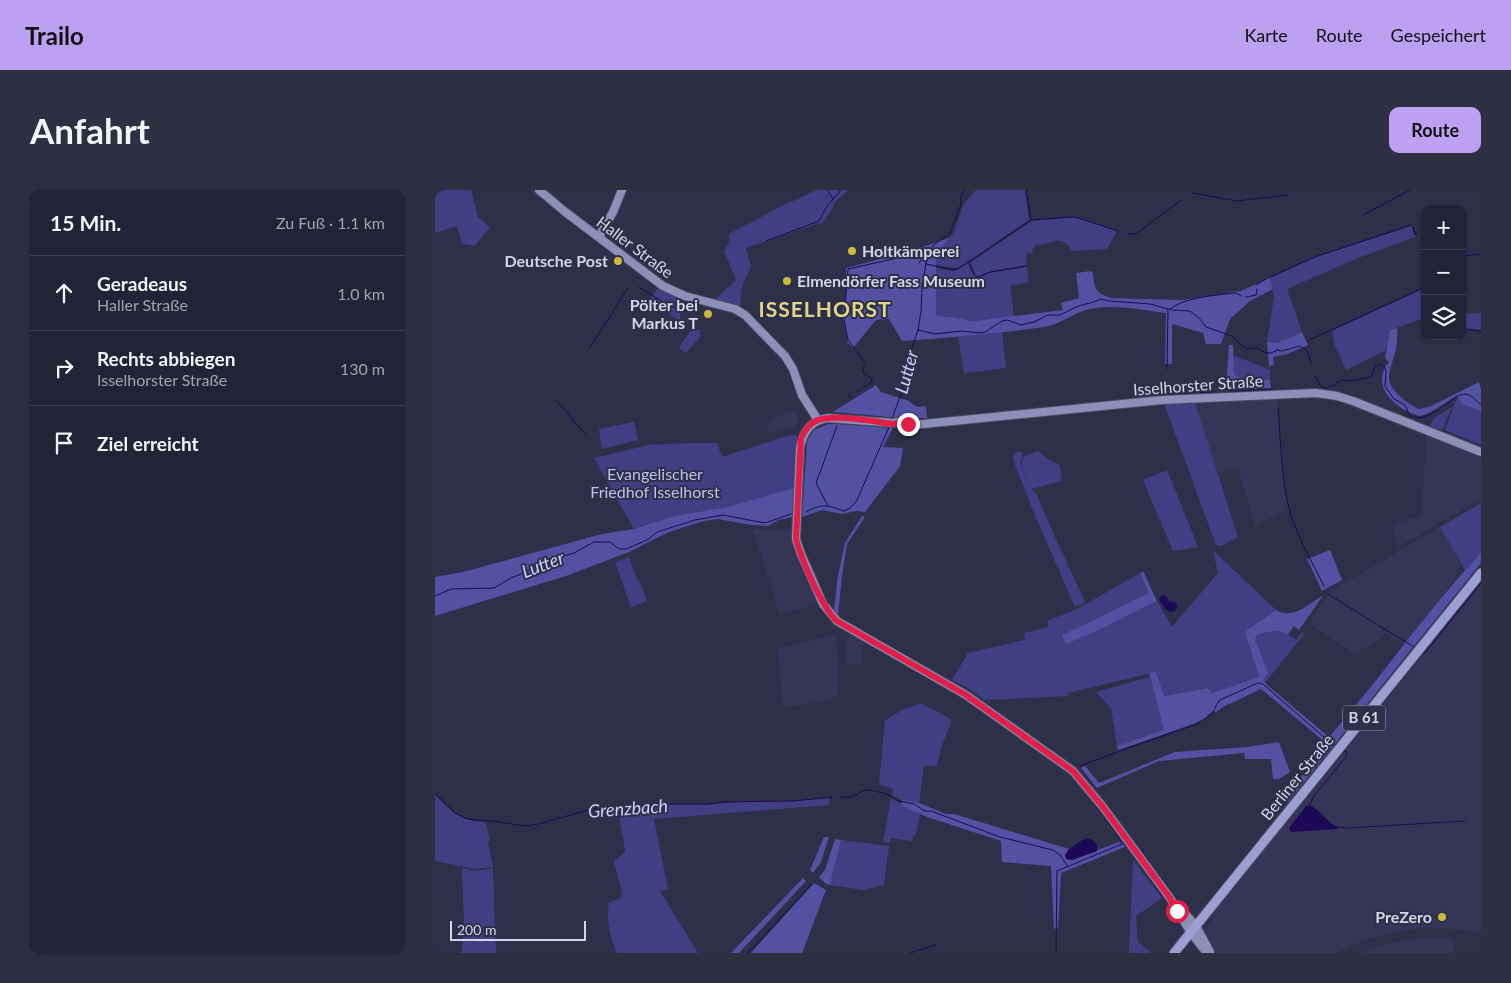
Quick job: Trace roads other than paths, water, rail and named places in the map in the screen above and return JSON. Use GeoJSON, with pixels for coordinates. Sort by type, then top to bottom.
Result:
{"type":"FeatureCollection","features":[{"type":"Feature","properties":{"kind":"main road","name":"Berliner Straße"},"geometry":{"type":"LineString","coordinates":[[1175,953],[1481,573]]}},
{"type":"Feature","properties":{"kind":"street","name":"Haller Straße"},"geometry":{"type":"LineString","coordinates":[[539,190],[663,286],[688,298],[735,310],[745,315],[785,356],[793,369],[802,396],[818,420]]}},
{"type":"Feature","properties":{"kind":"street"},"geometry":{"type":"LineString","coordinates":[[599,237],[613,212],[622,190]]}},
{"type":"Feature","properties":{"kind":"street","name":"Isselhorster Straße"},"geometry":{"type":"LineString","coordinates":[[818,420],[828,418],[907,424],[945,422],[1162,400],[1316,393],[1337,396],[1353,401],[1481,452]]}},
{"type":"Feature","properties":{"kind":"street"},"geometry":{"type":"LineString","coordinates":[[818,420],[807,429],[801,438],[796,539],[823,604],[830,614],[847,628],[966,695],[1073,771],[1103,807],[1211,953]]}},
{"type":"Feature","properties":{"kind":"street"},"geometry":{"type":"LineString","coordinates":[[1194,930],[1207,953]]}},
{"type":"Feature","properties":{"kind":"waterway"},"geometry":{"type":"LineString","coordinates":[[827,190],[833,199]]}},
{"type":"Feature","properties":{"kind":"waterway"},"geometry":{"type":"LineString","coordinates":[[766,241],[819,221],[827,206],[841,190]]}},
{"type":"Feature","properties":{"kind":"waterway","name":"Lutter"},"geometry":{"type":"LineString","coordinates":[[892,419],[903,388],[908,359],[918,330],[922,287],[928,252],[950,233],[964,190]]}},
{"type":"Feature","properties":{"kind":"waterway"},"geometry":{"type":"LineString","coordinates":[[1026,190],[1031,219]]}},
{"type":"Feature","properties":{"kind":"waterway"},"geometry":{"type":"LineString","coordinates":[[1363,215],[1410,190]]}},
{"type":"Feature","properties":{"kind":"waterway"},"geometry":{"type":"LineString","coordinates":[[1193,193],[1237,201],[1288,195]]}},
{"type":"Feature","properties":{"kind":"waterway"},"geometry":{"type":"LineString","coordinates":[[1128,234],[1137,233],[1181,200]]}},
{"type":"Feature","properties":{"kind":"waterway"},"geometry":{"type":"LineString","coordinates":[[926,264],[954,270],[959,268],[1031,220],[1075,217],[1118,231]]}},
{"type":"Feature","properties":{"kind":"waterway"},"geometry":{"type":"LineString","coordinates":[[1270,277],[1315,257],[1411,225]]}},
{"type":"Feature","properties":{"kind":"waterway"},"geometry":{"type":"LineString","coordinates":[[1413,227],[1415,234],[1417,233]]}},
{"type":"Feature","properties":{"kind":"waterway"},"geometry":{"type":"LineString","coordinates":[[865,363],[848,340],[844,319],[848,269],[920,253],[921,260],[919,263]]}},
{"type":"Feature","properties":{"kind":"waterway"},"geometry":{"type":"LineString","coordinates":[[1466,256],[1481,254]]}},
{"type":"Feature","properties":{"kind":"waterway"},"geometry":{"type":"LineString","coordinates":[[969,262],[977,277],[991,272],[1027,266]]}},
{"type":"Feature","properties":{"kind":"waterway"},"geometry":{"type":"LineString","coordinates":[[1256,285],[1266,279]]}},
{"type":"Feature","properties":{"kind":"waterway"},"geometry":{"type":"LineString","coordinates":[[639,287],[671,307],[676,307]]}},
{"type":"Feature","properties":{"kind":"waterway"},"geometry":{"type":"LineString","coordinates":[[589,349],[628,288]]}},
{"type":"Feature","properties":{"kind":"waterway"},"geometry":{"type":"LineString","coordinates":[[1246,297],[1256,295],[1257,289]]}},
{"type":"Feature","properties":{"kind":"waterway"},"geometry":{"type":"LineString","coordinates":[[1307,341],[1421,289]]}},
{"type":"Feature","properties":{"kind":"waterway"},"geometry":{"type":"LineString","coordinates":[[1170,309],[1176,305],[1201,297],[1236,293],[1241,296]]}},
{"type":"Feature","properties":{"kind":"waterway"},"geometry":{"type":"LineString","coordinates":[[918,330],[935,334],[961,331],[980,333],[985,332],[1002,321],[1007,320],[1021,325],[1034,322],[1048,315],[1060,315],[1078,306],[1101,299],[1150,304],[1172,310],[1190,311],[1206,327],[1232,336],[1246,349],[1257,348],[1266,353],[1271,353],[1277,350],[1282,351],[1300,346],[1307,351],[1311,364]]}},
{"type":"Feature","properties":{"kind":"waterway"},"geometry":{"type":"LineString","coordinates":[[1167,369],[1168,309]]}},
{"type":"Feature","properties":{"kind":"waterway"},"geometry":{"type":"LineString","coordinates":[[1466,329],[1481,331]]}},
{"type":"Feature","properties":{"kind":"waterway"},"geometry":{"type":"LineString","coordinates":[[1315,376],[1321,387],[1326,388],[1341,380],[1350,381],[1371,377],[1375,366],[1381,364],[1386,372],[1385,386],[1394,399],[1405,405],[1410,416],[1419,418],[1435,412],[1463,394],[1471,396],[1481,405]]}},
{"type":"Feature","properties":{"kind":"waterway"},"geometry":{"type":"LineString","coordinates":[[857,392],[872,382],[872,379],[863,373],[863,368]]}},
{"type":"Feature","properties":{"kind":"waterway"},"geometry":{"type":"LineString","coordinates":[[1230,391],[1272,389]]}},
{"type":"Feature","properties":{"kind":"waterway"},"geometry":{"type":"LineString","coordinates":[[1173,394],[1216,392]]}},
{"type":"Feature","properties":{"kind":"waterway"},"geometry":{"type":"LineString","coordinates":[[847,398],[851,395]]}},
{"type":"Feature","properties":{"kind":"waterway"},"geometry":{"type":"LineString","coordinates":[[557,401],[585,434]]}},
{"type":"Feature","properties":{"kind":"waterway"},"geometry":{"type":"LineString","coordinates":[[1278,408],[1283,474],[1290,512],[1301,541],[1324,586]]}},
{"type":"Feature","properties":{"kind":"waterway","name":"Lutter"},"geometry":{"type":"LineString","coordinates":[[806,512],[825,506],[844,511],[856,502],[890,425]]}},
{"type":"Feature","properties":{"kind":"waterway"},"geometry":{"type":"LineString","coordinates":[[828,506],[816,483],[837,426]]}},
{"type":"Feature","properties":{"kind":"waterway","name":"Lutter"},"geometry":{"type":"LineString","coordinates":[[435,596],[451,589],[494,588],[526,572],[535,564],[574,553],[594,542],[610,542],[619,549],[626,549],[649,539],[657,532],[695,520],[723,515],[765,523],[791,514]]}},
{"type":"Feature","properties":{"kind":"waterway"},"geometry":{"type":"LineString","coordinates":[[1422,653],[1425,653],[1481,583]]}},
{"type":"Feature","properties":{"kind":"waterway"},"geometry":{"type":"LineString","coordinates":[[1328,594],[1376,624]]}},
{"type":"Feature","properties":{"kind":"waterway"},"geometry":{"type":"LineString","coordinates":[[1378,625],[1414,647]]}},
{"type":"Feature","properties":{"kind":"waterway"},"geometry":{"type":"LineString","coordinates":[[1080,766],[1197,724],[1212,714],[1218,702],[1222,699],[1258,683],[1263,684],[1334,746]]}},
{"type":"Feature","properties":{"kind":"waterway"},"geometry":{"type":"LineString","coordinates":[[1310,805],[1313,797],[1346,757],[1347,752],[1344,751]]}},
{"type":"Feature","properties":{"kind":"waterway","name":"Grenzbach"},"geometry":{"type":"LineString","coordinates":[[841,797],[852,797],[865,790],[886,794],[899,801],[914,804],[925,811],[931,811],[1000,837],[1053,850],[1060,855],[1068,867]]}},
{"type":"Feature","properties":{"kind":"waterway","name":"Grenzbach"},"geometry":{"type":"LineString","coordinates":[[435,793],[454,812],[464,818],[526,826],[592,809],[644,807],[657,804],[793,801],[833,797]]}},
{"type":"Feature","properties":{"kind":"waterway"},"geometry":{"type":"LineString","coordinates":[[1056,953],[1057,871],[1122,844],[1089,796]]}},
{"type":"Feature","properties":{"kind":"waterway"},"geometry":{"type":"LineString","coordinates":[[1337,827],[1348,828],[1465,821]]}},
{"type":"Feature","properties":{"kind":"waterway"},"geometry":{"type":"LineString","coordinates":[[1123,844],[1125,844],[1162,896]]}},
{"type":"Feature","properties":{"kind":"waterway"},"geometry":{"type":"LineString","coordinates":[[1142,850],[1171,890]]}},
{"type":"Feature","properties":{"kind":"waterway"},"geometry":{"type":"LineString","coordinates":[[748,953],[812,884]]}},
{"type":"Feature","properties":{"kind":"waterway"},"geometry":{"type":"LineString","coordinates":[[910,953],[936,945]]}},
{"type":"Feature","properties":{"kind":"place","name":"Holtkämperei"},"geometry":{"type":"Point","coordinates":[852,251]}},
{"type":"Feature","properties":{"kind":"place","name":"Deutsche Post"},"geometry":{"type":"Point","coordinates":[618,261]}},
{"type":"Feature","properties":{"kind":"place","name":"Elmendörfer Fass Museum"},"geometry":{"type":"Point","coordinates":[787,281]}},
{"type":"Feature","properties":{"kind":"place","name":"Pölter bei Markus T"},"geometry":{"type":"Point","coordinates":[708,314]}},
{"type":"Feature","properties":{"kind":"place","name":"PreZero"},"geometry":{"type":"Point","coordinates":[1442,917]}},
{"type":"Feature","properties":{"kind":"district","name":"ISSELHORST"},"geometry":{"type":"Point","coordinates":[825,310]}},
{"type":"Feature","properties":{"kind":"park label","name":"Evangelischer Friedhof Isselhorst"},"geometry":{"type":"Point","coordinates":[655,483]}}]}
